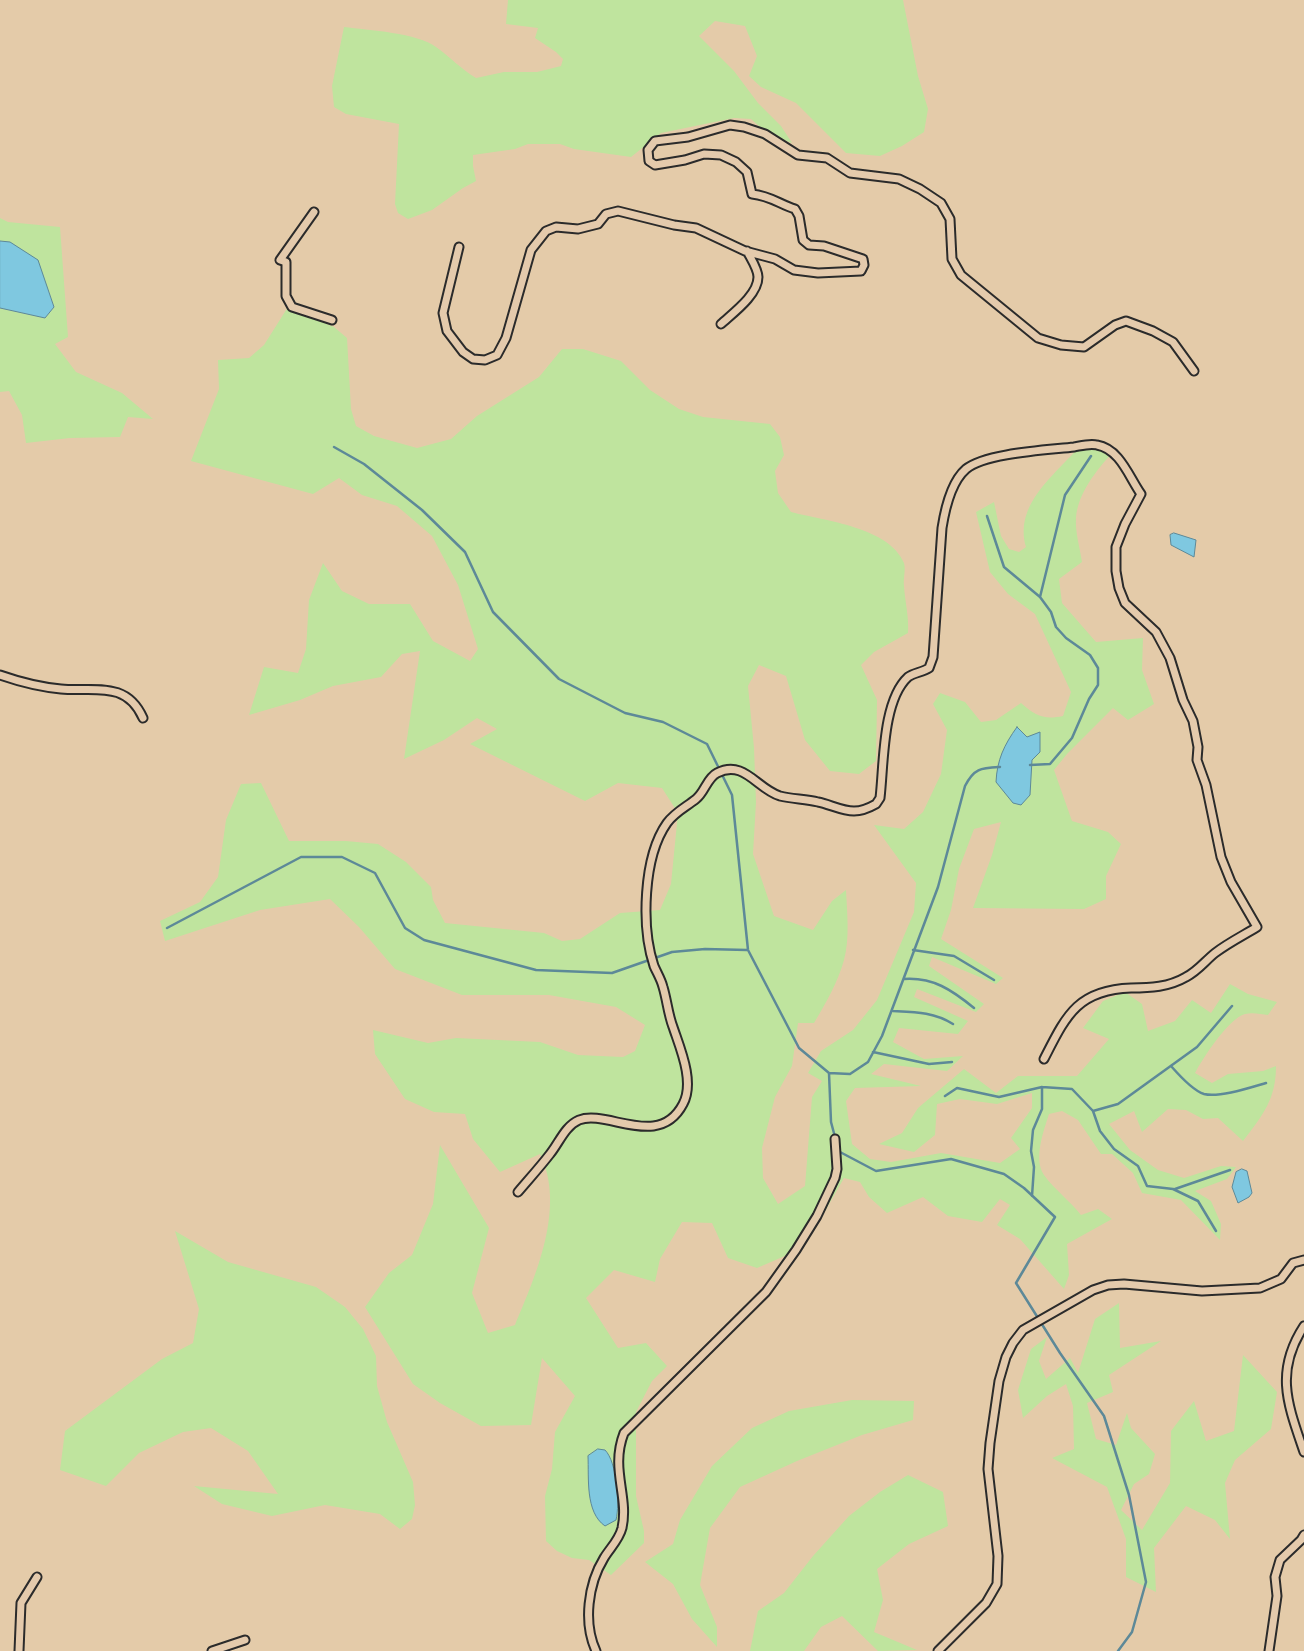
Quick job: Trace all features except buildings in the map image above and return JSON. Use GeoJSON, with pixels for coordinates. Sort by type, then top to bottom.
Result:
{"type":"FeatureCollection","features":[{"type":"Feature","properties":{"kind":"street"},"geometry":{"type":"LineString","coordinates":[[459,248],[443,314],[447,331],[463,352],[473,359],[485,360],[497,355],[506,338],[531,250],[546,231],[556,228],[578,229],[598,224],[606,214],[618,211],[674,225],[696,228],[747,251],[802,271],[840,273],[862,271],[863,259],[824,246],[808,245],[803,240],[799,216],[795,209],[784,205],[776,198],[752,194],[746,172],[736,162],[712,153],[685,160],[655,164],[649,161],[648,150],[656,141],[688,137],[730,125],[744,127],[764,134],[798,155],[827,158],[850,174],[899,179],[920,189],[940,203],[950,219],[952,260],[961,275],[1038,338],[1061,345],[1084,347],[1115,325],[1126,322],[1153,330],[1173,342],[1194,371]]}},
{"type":"Feature","properties":{"kind":"street"},"geometry":{"type":"LineString","coordinates":[[314,212],[280,260],[286,262],[286,296],[292,306],[332,320]]}},
{"type":"Feature","properties":{"kind":"street"},"geometry":{"type":"LineString","coordinates":[[721,324],[748,297],[757,284],[758,276],[747,251]]}},
{"type":"Feature","properties":{"kind":"street"},"geometry":{"type":"LineString","coordinates":[[518,1192],[552,1152],[564,1133],[580,1120],[594,1118],[630,1127],[660,1124],[678,1113],[685,1102],[686,1078],[684,1060],[669,1018],[662,984],[654,966],[650,947],[647,900],[651,862],[660,834],[669,821],[684,806],[698,798],[716,773],[732,768],[743,771],[764,788],[780,796],[816,801],[848,810],[861,811],[876,804],[879,800],[893,704],[909,676],[929,668],[933,657],[942,528],[945,510],[952,493],[966,469],[980,461],[1028,452],[1096,445],[1121,461],[1141,494],[1125,524],[1116,547],[1116,571],[1119,588],[1125,603],[1156,632],[1170,658],[1183,700],[1193,721],[1198,747],[1197,760],[1206,784],[1221,857],[1231,882],[1257,927],[1215,953],[1202,967],[1186,977],[1160,987],[1115,989],[1095,993],[1082,1000],[1060,1028],[1044,1059]]}},
{"type":"Feature","properties":{"kind":"street"},"geometry":{"type":"LineString","coordinates":[[0,675],[40,687],[107,690],[127,696],[137,705],[143,718]]}},
{"type":"Feature","properties":{"kind":"street"},"geometry":{"type":"LineString","coordinates":[[596,1651],[588,1624],[590,1604],[599,1568],[618,1539],[622,1528],[623,1514],[617,1463],[624,1433],[766,1292],[817,1216],[835,1178],[837,1169],[836,1139]]}},
{"type":"Feature","properties":{"kind":"street"},"geometry":{"type":"LineString","coordinates":[[938,1651],[986,1603],[997,1584],[998,1556],[988,1469],[995,1406],[1006,1358],[1012,1343],[1033,1322],[1093,1290],[1108,1285],[1124,1284],[1202,1291],[1260,1288],[1281,1279],[1293,1263],[1304,1260]]}},
{"type":"Feature","properties":{"kind":"street"},"geometry":{"type":"LineString","coordinates":[[1304,1326],[1293,1347],[1285,1382],[1289,1404],[1304,1452]]}},
{"type":"Feature","properties":{"kind":"street"},"geometry":{"type":"LineString","coordinates":[[1269,1651],[1277,1596],[1275,1577],[1280,1560],[1302,1540],[1304,1535]]}},
{"type":"Feature","properties":{"kind":"street"},"geometry":{"type":"LineString","coordinates":[[19,1651],[21,1603],[37,1577]]}},
{"type":"Feature","properties":{"kind":"street"},"geometry":{"type":"LineString","coordinates":[[212,1651],[245,1640]]}},
{"type":"Feature","properties":{"kind":"green space"},"geometry":{"type":"Polygon","coordinates":[[[508,0],[903,0],[918,76],[928,109],[924,132],[902,146],[880,156],[846,153],[796,103],[761,87],[749,76],[757,56],[745,26],[715,21],[699,36],[734,71],[758,103],[781,126],[792,143],[768,134],[751,119],[734,118],[661,133],[631,157],[574,149],[560,144],[528,144],[515,149],[473,155],[476,181],[432,210],[408,219],[398,213],[395,204],[399,124],[346,114],[334,107],[332,86],[344,27],[405,35],[428,42],[476,78],[504,72],[537,72],[561,66],[563,59],[535,38],[538,28],[506,24],[508,0]]]}},
{"type":"Feature","properties":{"kind":"green space"},"geometry":{"type":"Polygon","coordinates":[[[0,218],[8,222],[60,227],[68,337],[55,344],[76,372],[122,393],[153,419],[128,417],[120,437],[70,438],[26,443],[22,415],[9,391],[0,392],[0,308],[45,318],[54,307],[48,289],[10,242],[0,241],[0,218]]]}},
{"type":"Feature","properties":{"kind":"green space"},"geometry":{"type":"Polygon","coordinates":[[[288,307],[334,327],[347,338],[351,409],[356,426],[374,436],[417,448],[451,439],[477,416],[539,377],[562,349],[583,349],[621,361],[650,390],[679,409],[703,417],[770,424],[780,437],[784,455],[775,471],[778,493],[791,512],[855,527],[871,533],[885,541],[896,551],[904,563],[908,633],[874,652],[861,665],[877,700],[876,761],[859,774],[830,771],[805,740],[786,676],[759,665],[748,686],[754,748],[756,802],[753,854],[774,916],[813,930],[832,901],[846,890],[848,934],[846,952],[841,968],[831,992],[814,1023],[798,1023],[792,1066],[775,1097],[762,1148],[763,1178],[778,1204],[805,1186],[812,1097],[822,1081],[808,1073],[821,1051],[853,1030],[877,1000],[914,912],[916,883],[874,825],[904,829],[923,812],[941,774],[947,730],[933,704],[940,693],[965,702],[981,722],[996,720],[1021,703],[1040,716],[1056,717],[1063,716],[1071,692],[1035,614],[1008,594],[990,572],[976,512],[994,502],[1001,536],[1009,549],[1019,552],[1026,547],[1024,532],[1026,517],[1031,504],[1058,469],[1079,447],[1096,445],[1112,453],[1084,491],[1077,509],[1077,534],[1082,562],[1059,579],[1062,603],[1096,642],[1143,638],[1142,670],[1154,704],[1128,720],[1113,708],[1067,754],[1054,770],[1072,821],[1108,832],[1121,844],[1106,876],[1106,899],[1084,909],[973,908],[992,855],[1001,822],[974,829],[959,869],[951,910],[941,939],[1003,978],[996,984],[932,957],[929,966],[984,1004],[976,1012],[917,989],[914,997],[968,1021],[958,1034],[899,1028],[893,1042],[924,1059],[963,1056],[947,1071],[884,1064],[871,1074],[921,1086],[855,1088],[846,1101],[852,1144],[870,1159],[891,1162],[941,1153],[1000,1163],[1020,1149],[1011,1138],[1032,1108],[1032,1093],[997,1104],[960,1099],[937,1104],[935,1135],[914,1152],[879,1144],[902,1133],[918,1108],[964,1069],[996,1093],[1018,1076],[1077,1076],[1109,1039],[1083,1028],[1103,1001],[1125,992],[1142,1004],[1148,1031],[1175,1021],[1192,1000],[1211,1013],[1230,984],[1248,994],[1277,1002],[1268,1015],[1245,1014],[1231,1023],[1210,1049],[1195,1073],[1212,1083],[1228,1074],[1263,1071],[1276,1066],[1274,1088],[1271,1097],[1257,1123],[1243,1141],[1218,1118],[1203,1119],[1186,1110],[1168,1109],[1142,1132],[1134,1111],[1109,1124],[1130,1150],[1158,1170],[1184,1178],[1221,1166],[1236,1167],[1227,1179],[1195,1191],[1211,1201],[1221,1224],[1220,1240],[1181,1200],[1142,1193],[1133,1173],[1112,1154],[1101,1154],[1078,1120],[1062,1111],[1049,1114],[1040,1144],[1039,1161],[1044,1175],[1081,1215],[1098,1209],[1112,1219],[1067,1244],[1069,1275],[1064,1289],[1020,1239],[997,1225],[1010,1205],[1000,1199],[982,1222],[948,1216],[923,1197],[887,1213],[869,1197],[860,1182],[844,1178],[824,1213],[794,1252],[757,1268],[728,1258],[712,1223],[682,1222],[660,1259],[655,1282],[614,1270],[586,1298],[618,1348],[646,1343],[667,1366],[652,1381],[636,1412],[636,1496],[644,1531],[644,1543],[611,1575],[589,1560],[572,1558],[557,1551],[546,1541],[545,1496],[552,1469],[555,1432],[575,1396],[542,1358],[531,1425],[481,1426],[440,1403],[413,1384],[365,1307],[389,1273],[412,1255],[433,1204],[440,1145],[489,1228],[472,1293],[488,1333],[515,1325],[539,1263],[549,1218],[550,1196],[547,1175],[540,1154],[500,1172],[473,1139],[465,1114],[434,1112],[405,1099],[375,1054],[373,1030],[428,1043],[456,1038],[540,1042],[578,1055],[623,1057],[635,1051],[645,1025],[616,1007],[549,995],[462,995],[395,969],[359,927],[330,899],[260,910],[165,941],[160,921],[200,902],[218,877],[226,820],[241,784],[261,783],[289,841],[346,841],[378,844],[406,862],[431,887],[433,900],[445,923],[544,933],[562,941],[580,939],[620,913],[660,910],[671,884],[678,813],[662,788],[618,783],[585,801],[470,744],[497,729],[477,718],[444,740],[404,759],[420,651],[402,654],[381,677],[333,686],[300,700],[249,715],[264,667],[298,673],[306,649],[309,600],[323,563],[342,591],[369,604],[410,604],[433,641],[470,661],[478,649],[458,585],[432,536],[397,506],[362,495],[339,478],[313,494],[191,461],[219,389],[218,360],[249,358],[264,345],[288,307]]]}},
{"type":"Feature","properties":{"kind":"green space"},"geometry":{"type":"Polygon","coordinates":[[[175,1231],[228,1262],[316,1287],[345,1307],[363,1329],[376,1356],[377,1386],[387,1422],[413,1482],[415,1505],[412,1519],[400,1529],[380,1514],[325,1505],[272,1516],[222,1504],[194,1486],[278,1494],[248,1451],[211,1428],[183,1432],[139,1453],[106,1486],[60,1470],[65,1431],[162,1359],[193,1343],[199,1309],[175,1231]]]}},
{"type":"Feature","properties":{"kind":"green space"},"geometry":{"type":"Polygon","coordinates":[[[1119,1303],[1120,1348],[1161,1341],[1109,1375],[1113,1392],[1087,1403],[1096,1439],[1116,1445],[1127,1413],[1131,1428],[1155,1454],[1149,1474],[1134,1484],[1121,1510],[1142,1530],[1170,1483],[1171,1431],[1194,1401],[1206,1441],[1234,1431],[1243,1355],[1277,1392],[1271,1429],[1235,1460],[1225,1483],[1230,1539],[1215,1520],[1186,1506],[1154,1548],[1156,1592],[1126,1577],[1126,1539],[1107,1487],[1052,1458],[1074,1449],[1073,1406],[1066,1384],[1047,1396],[1023,1418],[1018,1390],[1031,1349],[1047,1337],[1039,1361],[1046,1379],[1070,1358],[1078,1373],[1095,1319],[1119,1303]]]}},
{"type":"Feature","properties":{"kind":"green space"},"geometry":{"type":"Polygon","coordinates":[[[852,1400],[914,1401],[913,1420],[862,1435],[797,1461],[740,1487],[710,1528],[700,1585],[717,1627],[717,1647],[692,1619],[673,1584],[645,1562],[673,1544],[680,1520],[712,1466],[752,1428],[789,1411],[852,1400]]]}},
{"type":"Feature","properties":{"kind":"green space"},"geometry":{"type":"Polygon","coordinates":[[[908,1475],[943,1492],[948,1526],[909,1544],[877,1569],[883,1600],[874,1632],[917,1650],[878,1651],[842,1616],[821,1627],[804,1651],[750,1651],[758,1611],[784,1593],[813,1556],[849,1516],[880,1492],[908,1475]]]}},
{"type":"Feature","properties":{"kind":"water"},"geometry":{"type":"Polygon","coordinates":[[[0,241],[10,242],[38,260],[54,307],[45,318],[0,308],[0,241]]]}},
{"type":"Feature","properties":{"kind":"water"},"geometry":{"type":"Polygon","coordinates":[[[1174,533],[1196,540],[1194,557],[1171,545],[1170,535],[1174,533]]]}},
{"type":"Feature","properties":{"kind":"water"},"geometry":{"type":"Polygon","coordinates":[[[1017,727],[1027,737],[1040,732],[1040,752],[1032,760],[1030,795],[1021,805],[1013,803],[996,782],[1002,753],[1017,727]]]}},
{"type":"Feature","properties":{"kind":"water"},"geometry":{"type":"Polygon","coordinates":[[[1242,1169],[1247,1171],[1252,1193],[1249,1197],[1238,1203],[1232,1187],[1236,1172],[1242,1169]]]}},
{"type":"Feature","properties":{"kind":"water"},"geometry":{"type":"Polygon","coordinates":[[[598,1449],[605,1450],[612,1464],[615,1473],[618,1504],[616,1520],[605,1526],[594,1512],[589,1494],[588,1456],[598,1449]]]}},
{"type":"Feature","properties":{"kind":"waterway"},"geometry":{"type":"LineString","coordinates":[[334,447],[364,464],[422,510],[465,552],[493,612],[559,679],[625,713],[663,722],[707,744],[732,795],[748,950],[799,1048],[829,1073]]}},
{"type":"Feature","properties":{"kind":"waterway"},"geometry":{"type":"LineString","coordinates":[[1030,765],[1050,764],[1072,738],[1089,699],[1098,685],[1098,668],[1090,655],[1066,638],[1056,627],[1051,612],[1040,597],[1065,495],[1091,456]]}},
{"type":"Feature","properties":{"kind":"waterway"},"geometry":{"type":"LineString","coordinates":[[987,516],[1004,567],[1040,597]]}},
{"type":"Feature","properties":{"kind":"waterway"},"geometry":{"type":"LineString","coordinates":[[835,1137],[831,1122],[829,1073],[850,1074],[868,1062],[882,1036],[938,887],[965,786],[975,772],[1000,767]]}},
{"type":"Feature","properties":{"kind":"waterway"},"geometry":{"type":"LineString","coordinates":[[167,928],[301,857],[342,857],[375,873],[405,928],[424,940],[536,970],[612,973],[672,952],[705,949],[747,950]]}},
{"type":"Feature","properties":{"kind":"waterway"},"geometry":{"type":"LineString","coordinates":[[913,950],[954,956],[994,980]]}},
{"type":"Feature","properties":{"kind":"waterway"},"geometry":{"type":"LineString","coordinates":[[904,979],[924,980],[942,986],[974,1008]]}},
{"type":"Feature","properties":{"kind":"waterway"},"geometry":{"type":"LineString","coordinates":[[1093,1111],[1118,1104],[1197,1047],[1232,1006]]}},
{"type":"Feature","properties":{"kind":"waterway"},"geometry":{"type":"LineString","coordinates":[[893,1011],[917,1012],[931,1015],[953,1024]]}},
{"type":"Feature","properties":{"kind":"waterway"},"geometry":{"type":"LineString","coordinates":[[873,1052],[929,1064],[952,1062]]}},
{"type":"Feature","properties":{"kind":"waterway"},"geometry":{"type":"LineString","coordinates":[[1171,1066],[1191,1086],[1204,1094],[1218,1095],[1266,1083]]}},
{"type":"Feature","properties":{"kind":"waterway"},"geometry":{"type":"LineString","coordinates":[[945,1096],[957,1088],[999,1097],[1042,1087]]}},
{"type":"Feature","properties":{"kind":"waterway"},"geometry":{"type":"LineString","coordinates":[[1032,1196],[1034,1167],[1031,1151],[1033,1130],[1042,1109],[1042,1087],[1072,1089],[1093,1111],[1100,1131],[1114,1149],[1138,1166],[1147,1186],[1173,1189],[1198,1201],[1216,1231]]}},
{"type":"Feature","properties":{"kind":"waterway"},"geometry":{"type":"LineString","coordinates":[[838,1148],[840,1152],[876,1171],[951,1159],[1004,1174],[1024,1188],[1055,1217],[1016,1283],[1060,1353],[1104,1416],[1129,1495],[1146,1582],[1132,1632],[1118,1651]]}},
{"type":"Feature","properties":{"kind":"waterway"},"geometry":{"type":"LineString","coordinates":[[1175,1189],[1230,1170]]}}]}
